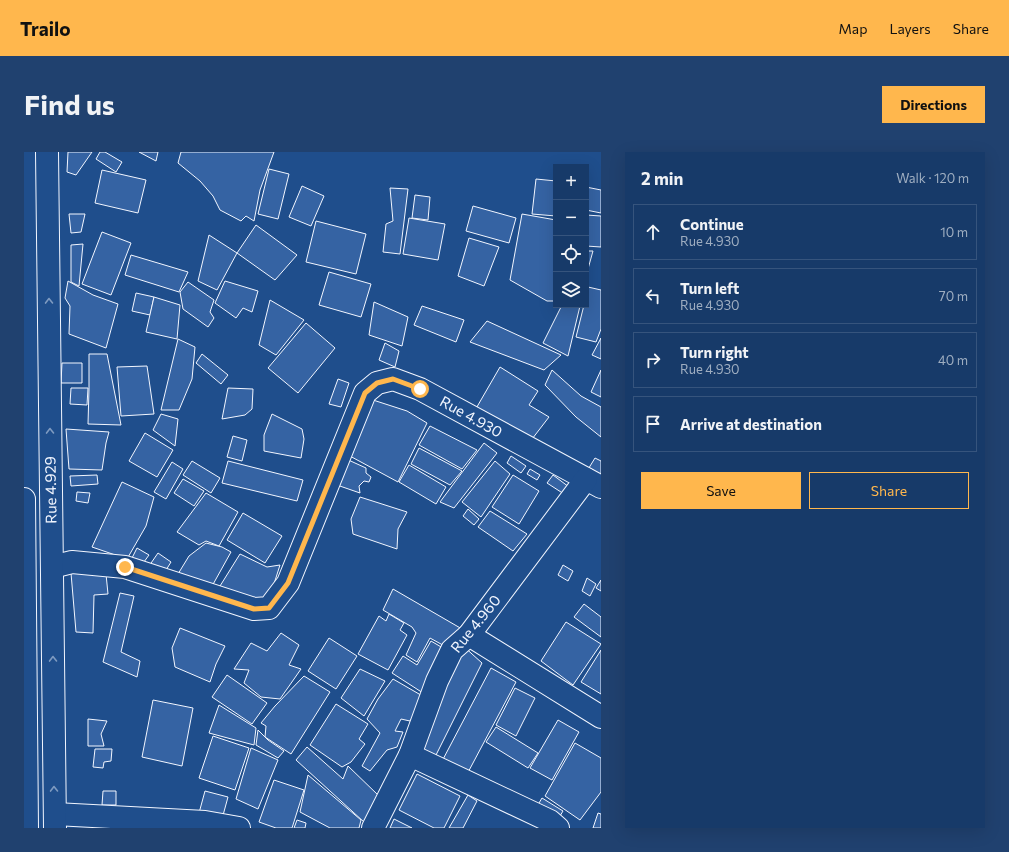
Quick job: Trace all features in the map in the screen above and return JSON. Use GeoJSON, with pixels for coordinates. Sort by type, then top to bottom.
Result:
{"type":"FeatureCollection","features":[{"type":"Feature","properties":{"kind":"street","name":"Rue 4.929"},"geometry":{"type":"LineString","coordinates":[[47,152],[55,821]]}},
{"type":"Feature","properties":{"kind":"street","name":"Rue 4.930"},"geometry":{"type":"LineString","coordinates":[[52,567],[72,562],[125,567],[254,609],[269,608],[288,583],[365,393],[377,383],[393,379],[420,389],[593,483]]}},
{"type":"Feature","properties":{"kind":"street","name":"Rue 4.960"},"geometry":{"type":"LineString","coordinates":[[373,828],[410,754],[437,682],[452,650],[469,635],[593,483]]}},
{"type":"Feature","properties":{"kind":"street","name":"Rue 4.929"},"geometry":{"type":"LineString","coordinates":[[24,499],[27,828]]}},
{"type":"Feature","properties":{"kind":"street"},"geometry":{"type":"LineString","coordinates":[[469,635],[601,717]]}},
{"type":"Feature","properties":{"kind":"street"},"geometry":{"type":"LineString","coordinates":[[410,754],[550,821],[558,828]]}},
{"type":"Feature","properties":{"kind":"street"},"geometry":{"type":"LineString","coordinates":[[55,821],[205,822],[238,828]]}},
{"type":"Feature","properties":{"kind":"building"},"geometry":{"type":"Polygon","coordinates":[[[68,152],[92,152],[76,175],[67,172],[68,152]]]}},
{"type":"Feature","properties":{"kind":"building"},"geometry":{"type":"Polygon","coordinates":[[[100,152],[105,152],[122,162],[116,172],[96,159],[100,152]]]}},
{"type":"Feature","properties":{"kind":"building"},"geometry":{"type":"Polygon","coordinates":[[[139,152],[158,152],[156,161],[139,152]]]}},
{"type":"Feature","properties":{"kind":"building"},"geometry":{"type":"Polygon","coordinates":[[[181,152],[274,152],[260,190],[254,221],[246,216],[241,221],[220,210],[213,196],[200,181],[178,163],[181,152]]]}},
{"type":"Feature","properties":{"kind":"building"},"geometry":{"type":"Polygon","coordinates":[[[269,169],[289,174],[278,219],[258,214],[269,169]]]}},
{"type":"Feature","properties":{"kind":"building"},"geometry":{"type":"Polygon","coordinates":[[[102,170],[146,180],[138,213],[95,203],[102,170]]]}},
{"type":"Feature","properties":{"kind":"building"},"geometry":{"type":"Polygon","coordinates":[[[536,179],[553,181],[553,216],[532,214],[536,179]]]}},
{"type":"Feature","properties":{"kind":"building"},"geometry":{"type":"Polygon","coordinates":[[[302,186],[324,196],[311,226],[289,217],[302,186]]]}},
{"type":"Feature","properties":{"kind":"building"},"geometry":{"type":"Polygon","coordinates":[[[390,188],[408,189],[400,254],[383,252],[386,224],[393,221],[390,188]]]}},
{"type":"Feature","properties":{"kind":"building"},"geometry":{"type":"Polygon","coordinates":[[[589,188],[601,190],[601,213],[589,211],[589,188]]]}},
{"type":"Feature","properties":{"kind":"building"},"geometry":{"type":"Polygon","coordinates":[[[415,195],[430,197],[428,220],[412,218],[415,195]]]}},
{"type":"Feature","properties":{"kind":"building"},"geometry":{"type":"Polygon","coordinates":[[[473,206],[516,218],[509,243],[466,231],[473,206]]]}},
{"type":"Feature","properties":{"kind":"building"},"geometry":{"type":"Polygon","coordinates":[[[69,214],[85,214],[81,232],[71,233],[69,214]]]}},
{"type":"Feature","properties":{"kind":"building"},"geometry":{"type":"Polygon","coordinates":[[[522,214],[553,219],[553,301],[547,301],[510,280],[522,214]]]}},
{"type":"Feature","properties":{"kind":"building"},"geometry":{"type":"Polygon","coordinates":[[[589,215],[601,216],[601,247],[589,246],[589,215]]]}},
{"type":"Feature","properties":{"kind":"building"},"geometry":{"type":"Polygon","coordinates":[[[409,218],[445,224],[438,260],[403,254],[409,218]]]}},
{"type":"Feature","properties":{"kind":"building"},"geometry":{"type":"Polygon","coordinates":[[[316,221],[366,234],[356,274],[306,262],[316,221]]]}},
{"type":"Feature","properties":{"kind":"building"},"geometry":{"type":"Polygon","coordinates":[[[256,225],[297,255],[275,280],[237,253],[256,225]]]}},
{"type":"Feature","properties":{"kind":"building"},"geometry":{"type":"Polygon","coordinates":[[[102,232],[131,243],[111,295],[82,284],[102,232]]]}},
{"type":"Feature","properties":{"kind":"building"},"geometry":{"type":"Polygon","coordinates":[[[209,235],[237,253],[217,290],[198,281],[209,235]]]}},
{"type":"Feature","properties":{"kind":"building"},"geometry":{"type":"Polygon","coordinates":[[[469,238],[499,247],[484,286],[458,276],[469,238]]]}},
{"type":"Feature","properties":{"kind":"building"},"geometry":{"type":"Polygon","coordinates":[[[83,244],[79,286],[71,282],[71,245],[83,244]]]}},
{"type":"Feature","properties":{"kind":"building"},"geometry":{"type":"Polygon","coordinates":[[[589,251],[593,251],[589,265],[589,251]]]}},
{"type":"Feature","properties":{"kind":"building"},"geometry":{"type":"Polygon","coordinates":[[[131,255],[188,272],[179,292],[125,275],[131,255]]]}},
{"type":"Feature","properties":{"kind":"building"},"geometry":{"type":"Polygon","coordinates":[[[329,272],[371,284],[361,317],[319,305],[329,272]]]}},
{"type":"Feature","properties":{"kind":"building"},"geometry":{"type":"Polygon","coordinates":[[[68,281],[93,295],[118,304],[106,348],[69,334],[70,306],[65,298],[68,281]]]}},
{"type":"Feature","properties":{"kind":"building"},"geometry":{"type":"Polygon","coordinates":[[[225,281],[258,291],[252,312],[243,308],[236,318],[215,303],[225,281]]]}},
{"type":"Feature","properties":{"kind":"building"},"geometry":{"type":"Polygon","coordinates":[[[188,282],[214,300],[210,312],[214,318],[208,327],[183,309],[180,292],[188,282]]]}},
{"type":"Feature","properties":{"kind":"building"},"geometry":{"type":"Polygon","coordinates":[[[589,287],[601,290],[601,329],[596,342],[576,337],[583,308],[589,308],[589,287]]]}},
{"type":"Feature","properties":{"kind":"building"},"geometry":{"type":"Polygon","coordinates":[[[136,293],[154,297],[150,315],[132,311],[136,293]]]}},
{"type":"Feature","properties":{"kind":"building"},"geometry":{"type":"Polygon","coordinates":[[[154,297],[180,305],[177,339],[146,332],[154,297]]]}},
{"type":"Feature","properties":{"kind":"building"},"geometry":{"type":"Polygon","coordinates":[[[270,300],[304,320],[276,355],[259,345],[270,300]]]}},
{"type":"Feature","properties":{"kind":"building"},"geometry":{"type":"Polygon","coordinates":[[[374,302],[408,317],[402,346],[369,335],[374,302]]]}},
{"type":"Feature","properties":{"kind":"building"},"geometry":{"type":"Polygon","coordinates":[[[422,306],[464,320],[456,342],[414,325],[422,306]]]}},
{"type":"Feature","properties":{"kind":"building"},"geometry":{"type":"Polygon","coordinates":[[[560,308],[580,308],[568,356],[543,343],[560,308]]]}},
{"type":"Feature","properties":{"kind":"building"},"geometry":{"type":"Polygon","coordinates":[[[487,321],[561,355],[544,370],[470,342],[487,321]]]}},
{"type":"Feature","properties":{"kind":"building"},"geometry":{"type":"Polygon","coordinates":[[[306,323],[335,348],[298,393],[268,368],[306,323]]]}},
{"type":"Feature","properties":{"kind":"building"},"geometry":{"type":"Polygon","coordinates":[[[601,338],[601,359],[592,355],[601,338]]]}},
{"type":"Feature","properties":{"kind":"building"},"geometry":{"type":"Polygon","coordinates":[[[178,339],[195,347],[192,379],[179,410],[161,410],[178,339]]]}},
{"type":"Feature","properties":{"kind":"building"},"geometry":{"type":"Polygon","coordinates":[[[385,343],[399,351],[395,367],[379,360],[385,343]]]}},
{"type":"Feature","properties":{"kind":"building"},"geometry":{"type":"Polygon","coordinates":[[[89,354],[107,354],[121,425],[88,424],[89,354]]]}},
{"type":"Feature","properties":{"kind":"building"},"geometry":{"type":"Polygon","coordinates":[[[202,354],[228,375],[221,384],[196,363],[202,354]]]}},
{"type":"Feature","properties":{"kind":"building"},"geometry":{"type":"Polygon","coordinates":[[[62,363],[82,363],[82,383],[61,383],[62,363]]]}},
{"type":"Feature","properties":{"kind":"building"},"geometry":{"type":"Polygon","coordinates":[[[147,366],[154,414],[121,416],[117,367],[147,366]]]}},
{"type":"Feature","properties":{"kind":"building"},"geometry":{"type":"Polygon","coordinates":[[[500,367],[538,391],[529,405],[549,417],[529,443],[474,412],[500,367]]]}},
{"type":"Feature","properties":{"kind":"building"},"geometry":{"type":"Polygon","coordinates":[[[552,370],[581,396],[601,407],[601,437],[576,417],[545,385],[552,370]]]}},
{"type":"Feature","properties":{"kind":"building"},"geometry":{"type":"Polygon","coordinates":[[[601,370],[601,397],[591,392],[601,370]]]}},
{"type":"Feature","properties":{"kind":"building"},"geometry":{"type":"Polygon","coordinates":[[[338,379],[349,383],[341,407],[329,404],[338,379]]]}},
{"type":"Feature","properties":{"kind":"building"},"geometry":{"type":"Polygon","coordinates":[[[71,388],[88,388],[87,405],[70,404],[71,388]]]}},
{"type":"Feature","properties":{"kind":"building"},"geometry":{"type":"Polygon","coordinates":[[[228,388],[253,389],[252,409],[245,415],[222,419],[228,388]]]}},
{"type":"Feature","properties":{"kind":"building"},"geometry":{"type":"Polygon","coordinates":[[[373,400],[407,411],[427,423],[398,482],[348,455],[373,400]]]}},
{"type":"Feature","properties":{"kind":"building"},"geometry":{"type":"Polygon","coordinates":[[[161,414],[178,419],[175,446],[153,430],[161,414]]]}},
{"type":"Feature","properties":{"kind":"building"},"geometry":{"type":"Polygon","coordinates":[[[272,414],[302,429],[304,439],[301,458],[264,451],[264,435],[272,414]]]}},
{"type":"Feature","properties":{"kind":"building"},"geometry":{"type":"Polygon","coordinates":[[[430,426],[477,450],[462,469],[419,445],[430,426]]]}},
{"type":"Feature","properties":{"kind":"building"},"geometry":{"type":"Polygon","coordinates":[[[66,429],[109,432],[102,470],[69,469],[66,429]]]}},
{"type":"Feature","properties":{"kind":"building"},"geometry":{"type":"Polygon","coordinates":[[[145,433],[173,450],[157,477],[129,461],[145,433]]]}},
{"type":"Feature","properties":{"kind":"building"},"geometry":{"type":"Polygon","coordinates":[[[233,436],[247,440],[242,461],[227,457],[233,436]]]}},
{"type":"Feature","properties":{"kind":"building"},"geometry":{"type":"Polygon","coordinates":[[[484,443],[497,453],[454,508],[440,502],[484,443]]]}},
{"type":"Feature","properties":{"kind":"building"},"geometry":{"type":"Polygon","coordinates":[[[419,448],[462,471],[450,485],[411,464],[419,448]]]}},
{"type":"Feature","properties":{"kind":"building"},"geometry":{"type":"Polygon","coordinates":[[[511,456],[526,466],[521,473],[507,463],[511,456]]]}},
{"type":"Feature","properties":{"kind":"building"},"geometry":{"type":"Polygon","coordinates":[[[344,458],[366,468],[366,473],[371,477],[369,482],[364,481],[359,486],[360,493],[334,484],[344,458]]]}},
{"type":"Feature","properties":{"kind":"building"},"geometry":{"type":"Polygon","coordinates":[[[595,458],[601,461],[601,475],[587,471],[595,458]]]}},
{"type":"Feature","properties":{"kind":"building"},"geometry":{"type":"Polygon","coordinates":[[[192,461],[220,478],[211,493],[183,475],[192,461]]]}},
{"type":"Feature","properties":{"kind":"building"},"geometry":{"type":"Polygon","coordinates":[[[228,461],[303,480],[297,501],[222,483],[228,461]]]}},
{"type":"Feature","properties":{"kind":"building"},"geometry":{"type":"Polygon","coordinates":[[[495,461],[510,474],[481,517],[462,502],[495,461]]]}},
{"type":"Feature","properties":{"kind":"building"},"geometry":{"type":"Polygon","coordinates":[[[172,462],[183,469],[166,499],[154,492],[172,462]]]}},
{"type":"Feature","properties":{"kind":"building"},"geometry":{"type":"Polygon","coordinates":[[[409,465],[446,487],[436,504],[399,482],[409,465]]]}},
{"type":"Feature","properties":{"kind":"building"},"geometry":{"type":"Polygon","coordinates":[[[530,469],[540,475],[537,480],[527,474],[530,469]]]}},
{"type":"Feature","properties":{"kind":"building"},"geometry":{"type":"Polygon","coordinates":[[[97,475],[98,484],[71,486],[70,476],[97,475]]]}},
{"type":"Feature","properties":{"kind":"building"},"geometry":{"type":"Polygon","coordinates":[[[513,475],[539,491],[519,524],[492,507],[513,475]]]}},
{"type":"Feature","properties":{"kind":"building"},"geometry":{"type":"Polygon","coordinates":[[[553,475],[569,487],[564,494],[547,483],[553,475]]]}},
{"type":"Feature","properties":{"kind":"building"},"geometry":{"type":"Polygon","coordinates":[[[183,479],[204,491],[194,506],[174,493],[183,479]]]}},
{"type":"Feature","properties":{"kind":"building"},"geometry":{"type":"Polygon","coordinates":[[[122,482],[154,497],[146,526],[127,559],[92,547],[122,482]]]}},
{"type":"Feature","properties":{"kind":"building"},"geometry":{"type":"Polygon","coordinates":[[[77,492],[90,493],[88,503],[76,501],[77,492]]]}},
{"type":"Feature","properties":{"kind":"building"},"geometry":{"type":"Polygon","coordinates":[[[206,493],[238,512],[219,546],[206,541],[199,545],[177,532],[206,493]]]}},
{"type":"Feature","properties":{"kind":"building"},"geometry":{"type":"Polygon","coordinates":[[[360,497],[407,512],[398,529],[397,549],[353,534],[351,519],[360,497]]]}},
{"type":"Feature","properties":{"kind":"building"},"geometry":{"type":"Polygon","coordinates":[[[468,509],[479,519],[474,525],[463,516],[468,509]]]}},
{"type":"Feature","properties":{"kind":"building"},"geometry":{"type":"Polygon","coordinates":[[[490,511],[527,534],[513,551],[478,527],[490,511]]]}},
{"type":"Feature","properties":{"kind":"building"},"geometry":{"type":"Polygon","coordinates":[[[243,513],[282,536],[265,563],[227,540],[243,513]]]}},
{"type":"Feature","properties":{"kind":"building"},"geometry":{"type":"Polygon","coordinates":[[[206,543],[222,547],[231,552],[211,588],[178,574],[189,556],[206,543]]]}},
{"type":"Feature","properties":{"kind":"building"},"geometry":{"type":"Polygon","coordinates":[[[137,548],[149,555],[141,566],[131,560],[137,548]]]}},
{"type":"Feature","properties":{"kind":"building"},"geometry":{"type":"Polygon","coordinates":[[[158,553],[171,562],[163,575],[149,566],[158,553]]]}},
{"type":"Feature","properties":{"kind":"building"},"geometry":{"type":"Polygon","coordinates":[[[240,554],[267,567],[280,565],[273,587],[256,606],[220,586],[240,554]]]}},
{"type":"Feature","properties":{"kind":"building"},"geometry":{"type":"Polygon","coordinates":[[[563,565],[573,571],[568,581],[558,575],[563,565]]]}},
{"type":"Feature","properties":{"kind":"building"},"geometry":{"type":"Polygon","coordinates":[[[71,573],[106,574],[108,594],[94,595],[93,633],[76,632],[71,573]]]}},
{"type":"Feature","properties":{"kind":"building"},"geometry":{"type":"Polygon","coordinates":[[[587,578],[596,584],[590,596],[582,591],[587,578]]]}},
{"type":"Feature","properties":{"kind":"building"},"geometry":{"type":"Polygon","coordinates":[[[601,580],[601,591],[596,588],[601,580]]]}},
{"type":"Feature","properties":{"kind":"building"},"geometry":{"type":"Polygon","coordinates":[[[393,589],[462,629],[450,649],[430,638],[417,662],[406,655],[416,633],[412,627],[383,610],[393,589]]]}},
{"type":"Feature","properties":{"kind":"building"},"geometry":{"type":"Polygon","coordinates":[[[120,593],[134,596],[121,652],[140,661],[137,677],[103,662],[120,593]]]}},
{"type":"Feature","properties":{"kind":"building"},"geometry":{"type":"Polygon","coordinates":[[[584,604],[601,617],[601,637],[574,617],[584,604]]]}},
{"type":"Feature","properties":{"kind":"building"},"geometry":{"type":"Polygon","coordinates":[[[389,614],[404,623],[400,630],[407,635],[388,670],[358,654],[379,616],[386,621],[389,614]]]}},
{"type":"Feature","properties":{"kind":"building"},"geometry":{"type":"Polygon","coordinates":[[[566,622],[601,644],[573,685],[541,661],[566,622]]]}},
{"type":"Feature","properties":{"kind":"building"},"geometry":{"type":"Polygon","coordinates":[[[180,628],[225,646],[216,664],[210,682],[175,667],[172,648],[180,628]]]}},
{"type":"Feature","properties":{"kind":"building"},"geometry":{"type":"Polygon","coordinates":[[[281,633],[299,645],[289,665],[301,669],[280,699],[261,697],[244,683],[249,670],[234,669],[251,643],[267,651],[281,633]]]}},
{"type":"Feature","properties":{"kind":"building"},"geometry":{"type":"Polygon","coordinates":[[[329,638],[357,656],[336,689],[308,671],[329,638]]]}},
{"type":"Feature","properties":{"kind":"building"},"geometry":{"type":"Polygon","coordinates":[[[431,641],[448,651],[423,693],[392,673],[403,656],[417,665],[431,641]]]}},
{"type":"Feature","properties":{"kind":"building"},"geometry":{"type":"Polygon","coordinates":[[[461,644],[482,663],[432,763],[415,755],[461,644]]]}},
{"type":"Feature","properties":{"kind":"building"},"geometry":{"type":"Polygon","coordinates":[[[601,650],[601,694],[581,682],[601,650]]]}},
{"type":"Feature","properties":{"kind":"building"},"geometry":{"type":"Polygon","coordinates":[[[491,668],[516,682],[465,778],[440,765],[491,668]]]}},
{"type":"Feature","properties":{"kind":"building"},"geometry":{"type":"Polygon","coordinates":[[[360,669],[385,681],[364,716],[341,698],[360,669]]]}},
{"type":"Feature","properties":{"kind":"building"},"geometry":{"type":"Polygon","coordinates":[[[227,675],[267,703],[252,724],[212,697],[227,675]]]}},
{"type":"Feature","properties":{"kind":"building"},"geometry":{"type":"Polygon","coordinates":[[[304,676],[330,692],[291,754],[265,737],[266,726],[261,723],[304,676]]]}},
{"type":"Feature","properties":{"kind":"building"},"geometry":{"type":"Polygon","coordinates":[[[393,679],[426,698],[410,721],[401,719],[395,731],[403,732],[397,747],[387,750],[370,771],[362,766],[380,733],[367,719],[378,699],[393,679]]]}},
{"type":"Feature","properties":{"kind":"building"},"geometry":{"type":"Polygon","coordinates":[[[515,688],[535,698],[516,736],[496,725],[515,688]]]}},
{"type":"Feature","properties":{"kind":"building"},"geometry":{"type":"Polygon","coordinates":[[[153,700],[193,708],[182,766],[142,757],[153,700]]]}},
{"type":"Feature","properties":{"kind":"building"},"geometry":{"type":"Polygon","coordinates":[[[336,704],[368,724],[359,739],[365,744],[351,762],[342,767],[310,745],[336,704]]]}},
{"type":"Feature","properties":{"kind":"building"},"geometry":{"type":"Polygon","coordinates":[[[219,705],[256,728],[254,745],[209,733],[219,705]]]}},
{"type":"Feature","properties":{"kind":"building"},"geometry":{"type":"Polygon","coordinates":[[[88,719],[107,721],[101,734],[104,746],[88,746],[88,719]]]}},
{"type":"Feature","properties":{"kind":"building"},"geometry":{"type":"Polygon","coordinates":[[[558,720],[579,732],[552,780],[530,768],[558,720]]]}},
{"type":"Feature","properties":{"kind":"building"},"geometry":{"type":"Polygon","coordinates":[[[496,727],[538,753],[528,768],[486,742],[496,727]]]}},
{"type":"Feature","properties":{"kind":"building"},"geometry":{"type":"Polygon","coordinates":[[[258,730],[268,740],[284,751],[278,758],[256,745],[258,730]]]}},
{"type":"Feature","properties":{"kind":"building"},"geometry":{"type":"Polygon","coordinates":[[[213,736],[249,748],[235,790],[199,778],[213,736]]]}},
{"type":"Feature","properties":{"kind":"building"},"geometry":{"type":"Polygon","coordinates":[[[575,743],[601,758],[601,792],[580,820],[545,796],[575,743]]]}},
{"type":"Feature","properties":{"kind":"building"},"geometry":{"type":"Polygon","coordinates":[[[307,747],[343,779],[348,766],[378,795],[364,822],[296,760],[307,747]]]}},
{"type":"Feature","properties":{"kind":"building"},"geometry":{"type":"Polygon","coordinates":[[[251,748],[278,760],[258,809],[236,799],[251,748]]]}},
{"type":"Feature","properties":{"kind":"building"},"geometry":{"type":"Polygon","coordinates":[[[95,749],[112,749],[111,761],[104,762],[103,768],[93,767],[95,749]]]}},
{"type":"Feature","properties":{"kind":"building"},"geometry":{"type":"Polygon","coordinates":[[[417,774],[460,796],[444,828],[434,828],[399,810],[417,774]]]}},
{"type":"Feature","properties":{"kind":"building"},"geometry":{"type":"Polygon","coordinates":[[[308,775],[361,820],[359,828],[330,828],[300,812],[308,775]]]}},
{"type":"Feature","properties":{"kind":"building"},"geometry":{"type":"Polygon","coordinates":[[[274,780],[304,790],[292,828],[276,828],[259,822],[274,780]]]}},
{"type":"Feature","properties":{"kind":"building"},"geometry":{"type":"Polygon","coordinates":[[[103,791],[116,791],[116,805],[102,805],[103,791]]]}},
{"type":"Feature","properties":{"kind":"building"},"geometry":{"type":"Polygon","coordinates":[[[205,791],[228,797],[222,819],[199,813],[205,791]]]}},
{"type":"Feature","properties":{"kind":"building"},"geometry":{"type":"Polygon","coordinates":[[[468,795],[477,801],[463,828],[449,828],[468,795]]]}},
{"type":"Feature","properties":{"kind":"building"},"geometry":{"type":"Polygon","coordinates":[[[542,798],[563,811],[557,821],[536,808],[542,798]]]}},
{"type":"Feature","properties":{"kind":"building"},"geometry":{"type":"Polygon","coordinates":[[[598,813],[601,814],[601,828],[593,828],[598,813]]]}},
{"type":"Feature","properties":{"kind":"building"},"geometry":{"type":"Polygon","coordinates":[[[394,819],[412,828],[390,828],[394,819]]]}},
{"type":"Feature","properties":{"kind":"building"},"geometry":{"type":"Polygon","coordinates":[[[297,820],[306,823],[305,828],[294,828],[297,820]]]}},
{"type":"Feature","properties":{"kind":"route"},"geometry":{"type":"LineString","coordinates":[[125,567],[254,609],[269,608],[288,583],[365,393],[377,383],[393,379],[420,389]]}}]}
